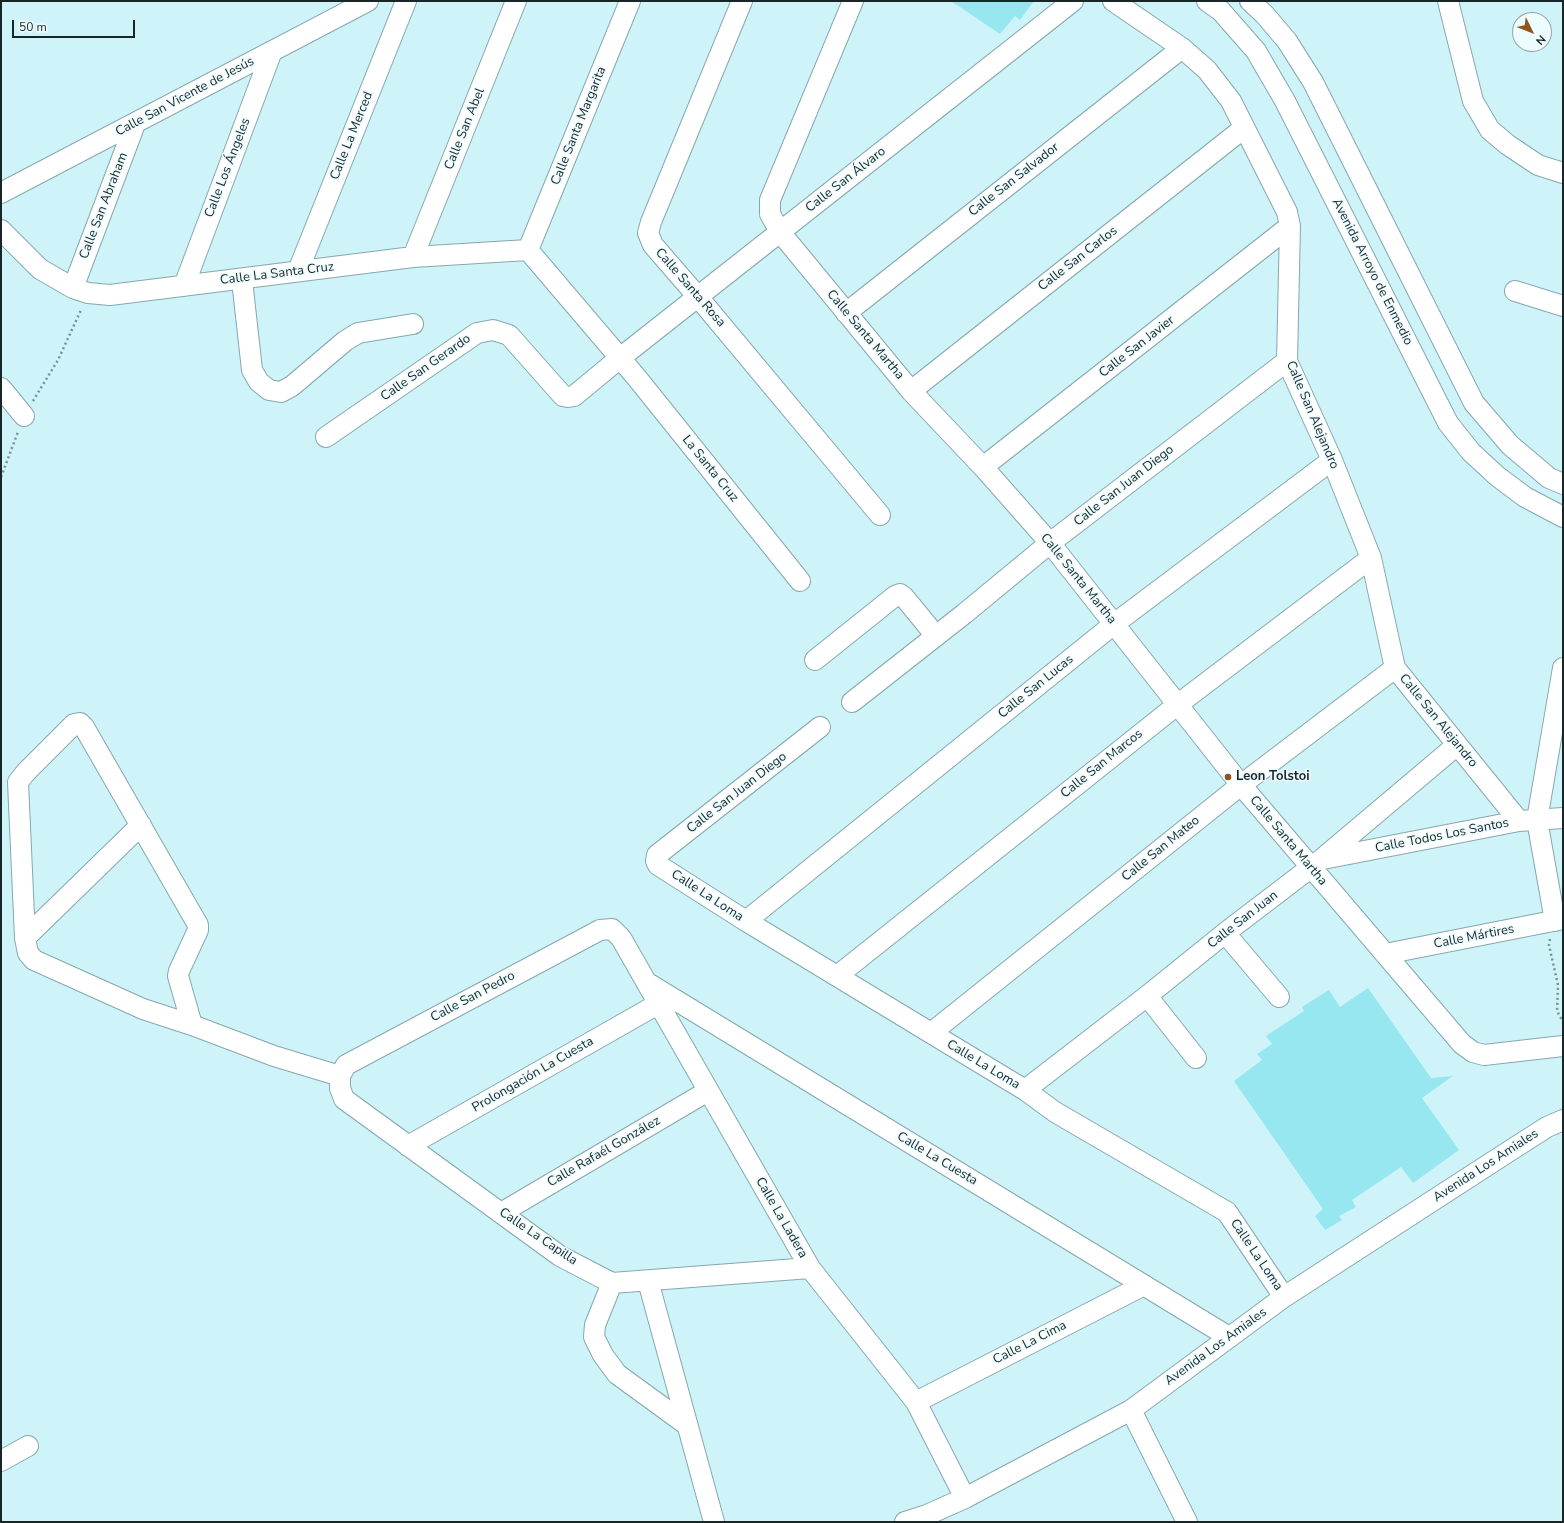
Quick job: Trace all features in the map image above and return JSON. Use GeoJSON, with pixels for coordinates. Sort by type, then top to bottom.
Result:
{"type":"FeatureCollection","features":[{"type":"Feature","properties":{"kind":"street","name":"Calle San Vicente de Jesús"},"geometry":{"type":"LineString","coordinates":[[1,193],[368,1]]}},
{"type":"Feature","properties":{"kind":"street","name":"Calle La Merced"},"geometry":{"type":"LineString","coordinates":[[298,272],[406,1]]}},
{"type":"Feature","properties":{"kind":"street","name":"Calle San Abel"},"geometry":{"type":"LineString","coordinates":[[414,257],[516,1]]}},
{"type":"Feature","properties":{"kind":"street","name":"Calle Santa Margarita"},"geometry":{"type":"LineString","coordinates":[[528,250],[630,1]]}},
{"type":"Feature","properties":{"kind":"street","name":"Calle Santa Rosa"},"geometry":{"type":"LineString","coordinates":[[742,1],[651,222],[648,233],[653,245],[880,515]]}},
{"type":"Feature","properties":{"kind":"street","name":"Calle Santa Martha"},"geometry":{"type":"LineString","coordinates":[[853,1],[770,200],[770,214],[780,232],[911,391],[983,467],[1050,543],[1241,785],[1316,863],[1384,954],[1462,1044],[1473,1052],[1484,1055],[1559,1048],[1563,1046]]}},
{"type":"Feature","properties":{"kind":"street","name":"Calle San Álvaro"},"geometry":{"type":"LineString","coordinates":[[558,391],[563,396],[574,396],[620,358],[1073,1]]}},
{"type":"Feature","properties":{"kind":"street","name":"Calle San Alejandro"},"geometry":{"type":"LineString","coordinates":[[1114,1],[1182,48],[1207,70],[1230,101],[1287,212],[1290,226],[1287,361],[1332,460],[1371,558],[1395,668],[1457,745],[1528,820]]}},
{"type":"Feature","properties":{"kind":"street","name":"Avenida Arroyo de Enmedio"},"geometry":{"type":"LineString","coordinates":[[1207,1],[1221,11],[1256,51],[1285,101],[1448,423],[1471,452],[1497,476],[1525,497],[1563,517]]}},
{"type":"Feature","properties":{"kind":"street"},"geometry":{"type":"LineString","coordinates":[[1250,1],[1265,15],[1287,41],[1313,82],[1474,403],[1510,445],[1549,478],[1563,484]]}},
{"type":"Feature","properties":{"kind":"street"},"geometry":{"type":"LineString","coordinates":[[1448,1],[1473,101],[1490,130],[1508,145],[1538,165],[1563,173]]}},
{"type":"Feature","properties":{"kind":"street","name":"Calle San Salvador"},"geometry":{"type":"LineString","coordinates":[[846,313],[1182,48]]}},
{"type":"Feature","properties":{"kind":"street","name":"Calle Los Ángeles"},"geometry":{"type":"LineString","coordinates":[[184,286],[272,51]]}},
{"type":"Feature","properties":{"kind":"street","name":"Calle San Abraham"},"geometry":{"type":"LineString","coordinates":[[80,291],[135,124]]}},
{"type":"Feature","properties":{"kind":"street","name":"Calle San Carlos"},"geometry":{"type":"LineString","coordinates":[[911,391],[1244,128]]}},
{"type":"Feature","properties":{"kind":"street","name":"Calle San Javier"},"geometry":{"type":"LineString","coordinates":[[983,467],[1290,226]]}},
{"type":"Feature","properties":{"kind":"street"},"geometry":{"type":"LineString","coordinates":[[1,230],[40,269],[80,291]]}},
{"type":"Feature","properties":{"kind":"street","name":"Calle La Santa Cruz"},"geometry":{"type":"LineString","coordinates":[[80,291],[110,295],[242,280],[414,257],[528,250]]}},
{"type":"Feature","properties":{"kind":"street"},"geometry":{"type":"LineString","coordinates":[[528,250],[620,358]]}},
{"type":"Feature","properties":{"kind":"street"},"geometry":{"type":"LineString","coordinates":[[242,280],[244,309],[252,370],[259,382],[269,390],[282,392],[292,386],[345,341],[358,333],[413,324]]}},
{"type":"Feature","properties":{"kind":"street"},"geometry":{"type":"LineString","coordinates":[[1515,291],[1563,306]]}},
{"type":"Feature","properties":{"kind":"street","name":"Calle San Gerardo"},"geometry":{"type":"LineString","coordinates":[[326,437],[477,333],[493,330],[509,335],[558,391]]}},
{"type":"Feature","properties":{"kind":"street","name":"La Santa Cruz"},"geometry":{"type":"LineString","coordinates":[[620,358],[800,581]]}},
{"type":"Feature","properties":{"kind":"street","name":"Calle San Juan Diego"},"geometry":{"type":"LineString","coordinates":[[852,702],[964,614],[1050,543],[1287,361]]}},
{"type":"Feature","properties":{"kind":"street"},"geometry":{"type":"LineString","coordinates":[[1,388],[24,416]]}},
{"type":"Feature","properties":{"kind":"street","name":"Calle San Lucas"},"geometry":{"type":"LineString","coordinates":[[746,921],[1114,624],[1332,460]]}},
{"type":"Feature","properties":{"kind":"street","name":"Calle San Marcos"},"geometry":{"type":"LineString","coordinates":[[837,976],[1177,705],[1371,558]]}},
{"type":"Feature","properties":{"kind":"street"},"geometry":{"type":"LineString","coordinates":[[815,660],[895,596],[900,594],[936,636]]}},
{"type":"Feature","properties":{"kind":"street","name":"Calle San Mateo"},"geometry":{"type":"LineString","coordinates":[[931,1033],[1241,785],[1395,668]]}},
{"type":"Feature","properties":{"kind":"street"},"geometry":{"type":"LineString","coordinates":[[1559,920],[1528,820],[1563,669]]}},
{"type":"Feature","properties":{"kind":"street"},"geometry":{"type":"LineString","coordinates":[[192,1025],[178,976],[198,930],[198,925],[84,727],[80,723],[74,724],[18,782],[25,938],[28,953],[34,960],[143,1009],[192,1025],[274,1056],[340,1076]]}},
{"type":"Feature","properties":{"kind":"street","name":"Calle San Juan Diego"},"geometry":{"type":"LineString","coordinates":[[656,861],[657,855],[820,727]]}},
{"type":"Feature","properties":{"kind":"street","name":"Calle San Juan"},"geometry":{"type":"LineString","coordinates":[[1025,1090],[1316,863],[1457,745]]}},
{"type":"Feature","properties":{"kind":"street","name":"Calle Todos Los Santos"},"geometry":{"type":"LineString","coordinates":[[1316,863],[1528,820],[1563,818]]}},
{"type":"Feature","properties":{"kind":"street"},"geometry":{"type":"LineString","coordinates":[[25,938],[141,825]]}},
{"type":"Feature","properties":{"kind":"street","name":"Calle La Loma"},"geometry":{"type":"LineString","coordinates":[[656,861],[658,865],[746,921],[1025,1090],[1054,1112],[1227,1212],[1284,1297]]}},
{"type":"Feature","properties":{"kind":"street","name":"Calle Mártires"},"geometry":{"type":"LineString","coordinates":[[1384,954],[1559,920]]}},
{"type":"Feature","properties":{"kind":"street","name":"Calle La Ladera"},"geometry":{"type":"LineString","coordinates":[[612,929],[621,938],[644,981],[810,1268],[916,1402],[965,1498]]}},
{"type":"Feature","properties":{"kind":"street","name":"Calle San Pedro"},"geometry":{"type":"LineString","coordinates":[[340,1076],[346,1065],[600,930],[612,929]]}},
{"type":"Feature","properties":{"kind":"street"},"geometry":{"type":"LineString","coordinates":[[1225,933],[1279,997]]}},
{"type":"Feature","properties":{"kind":"street","name":"Calle La Cuesta"},"geometry":{"type":"LineString","coordinates":[[644,981],[1229,1337]]}},
{"type":"Feature","properties":{"kind":"street"},"geometry":{"type":"LineString","coordinates":[[1147,996],[1196,1058]]}},
{"type":"Feature","properties":{"kind":"street","name":"Prolongación La Cuesta"},"geometry":{"type":"LineString","coordinates":[[408,1146],[658,1004]]}},
{"type":"Feature","properties":{"kind":"street","name":"Calle La Capilla"},"geometry":{"type":"LineString","coordinates":[[340,1076],[340,1088],[344,1099],[560,1256],[612,1283]]}},
{"type":"Feature","properties":{"kind":"street","name":"Calle Rafaél González"},"geometry":{"type":"LineString","coordinates":[[501,1213],[708,1091]]}},
{"type":"Feature","properties":{"kind":"street","name":"Avenida Los Amiales"},"geometry":{"type":"LineString","coordinates":[[905,1522],[927,1515],[965,1498],[1131,1410],[1284,1297],[1517,1146],[1547,1127],[1563,1120]]}},
{"type":"Feature","properties":{"kind":"street"},"geometry":{"type":"LineString","coordinates":[[687,1425],[617,1374],[603,1355],[594,1337],[596,1325],[612,1283],[810,1268]]}},
{"type":"Feature","properties":{"kind":"street"},"geometry":{"type":"LineString","coordinates":[[648,1281],[714,1522]]}},
{"type":"Feature","properties":{"kind":"street","name":"Calle La Cima"},"geometry":{"type":"LineString","coordinates":[[916,1402],[1144,1285]]}},
{"type":"Feature","properties":{"kind":"street"},"geometry":{"type":"LineString","coordinates":[[1131,1410],[1187,1522]]}},
{"type":"Feature","properties":{"kind":"street"},"geometry":{"type":"LineString","coordinates":[[1,1461],[28,1446]]}},
{"type":"Feature","properties":{"kind":"path"},"geometry":{"type":"LineString","coordinates":[[1,477],[24,416],[58,360],[80,291]]}},
{"type":"Feature","properties":{"kind":"path"},"geometry":{"type":"LineString","coordinates":[[1559,920],[1549,945],[1558,985],[1557,1011],[1563,1022]]}},
{"type":"Feature","properties":{"kind":"building"},"geometry":{"type":"Polygon","coordinates":[[[951,1],[1034,1],[1020,20],[1015,16],[1000,34],[951,1]]]}},
{"type":"Feature","properties":{"kind":"building"},"geometry":{"type":"Polygon","coordinates":[[[1368,988],[1431,1078],[1453,1076],[1422,1098],[1459,1150],[1413,1183],[1401,1167],[1352,1200],[1356,1207],[1339,1216],[1342,1220],[1325,1230],[1315,1216],[1323,1209],[1234,1081],[1262,1060],[1257,1054],[1272,1044],[1266,1036],[1304,1011],[1302,1007],[1329,990],[1340,1007],[1368,988]]]}},
{"type":"Feature","properties":{"kind":"place","name":"Leon Tolstoi"},"geometry":{"type":"Point","coordinates":[1228,777]}}]}
